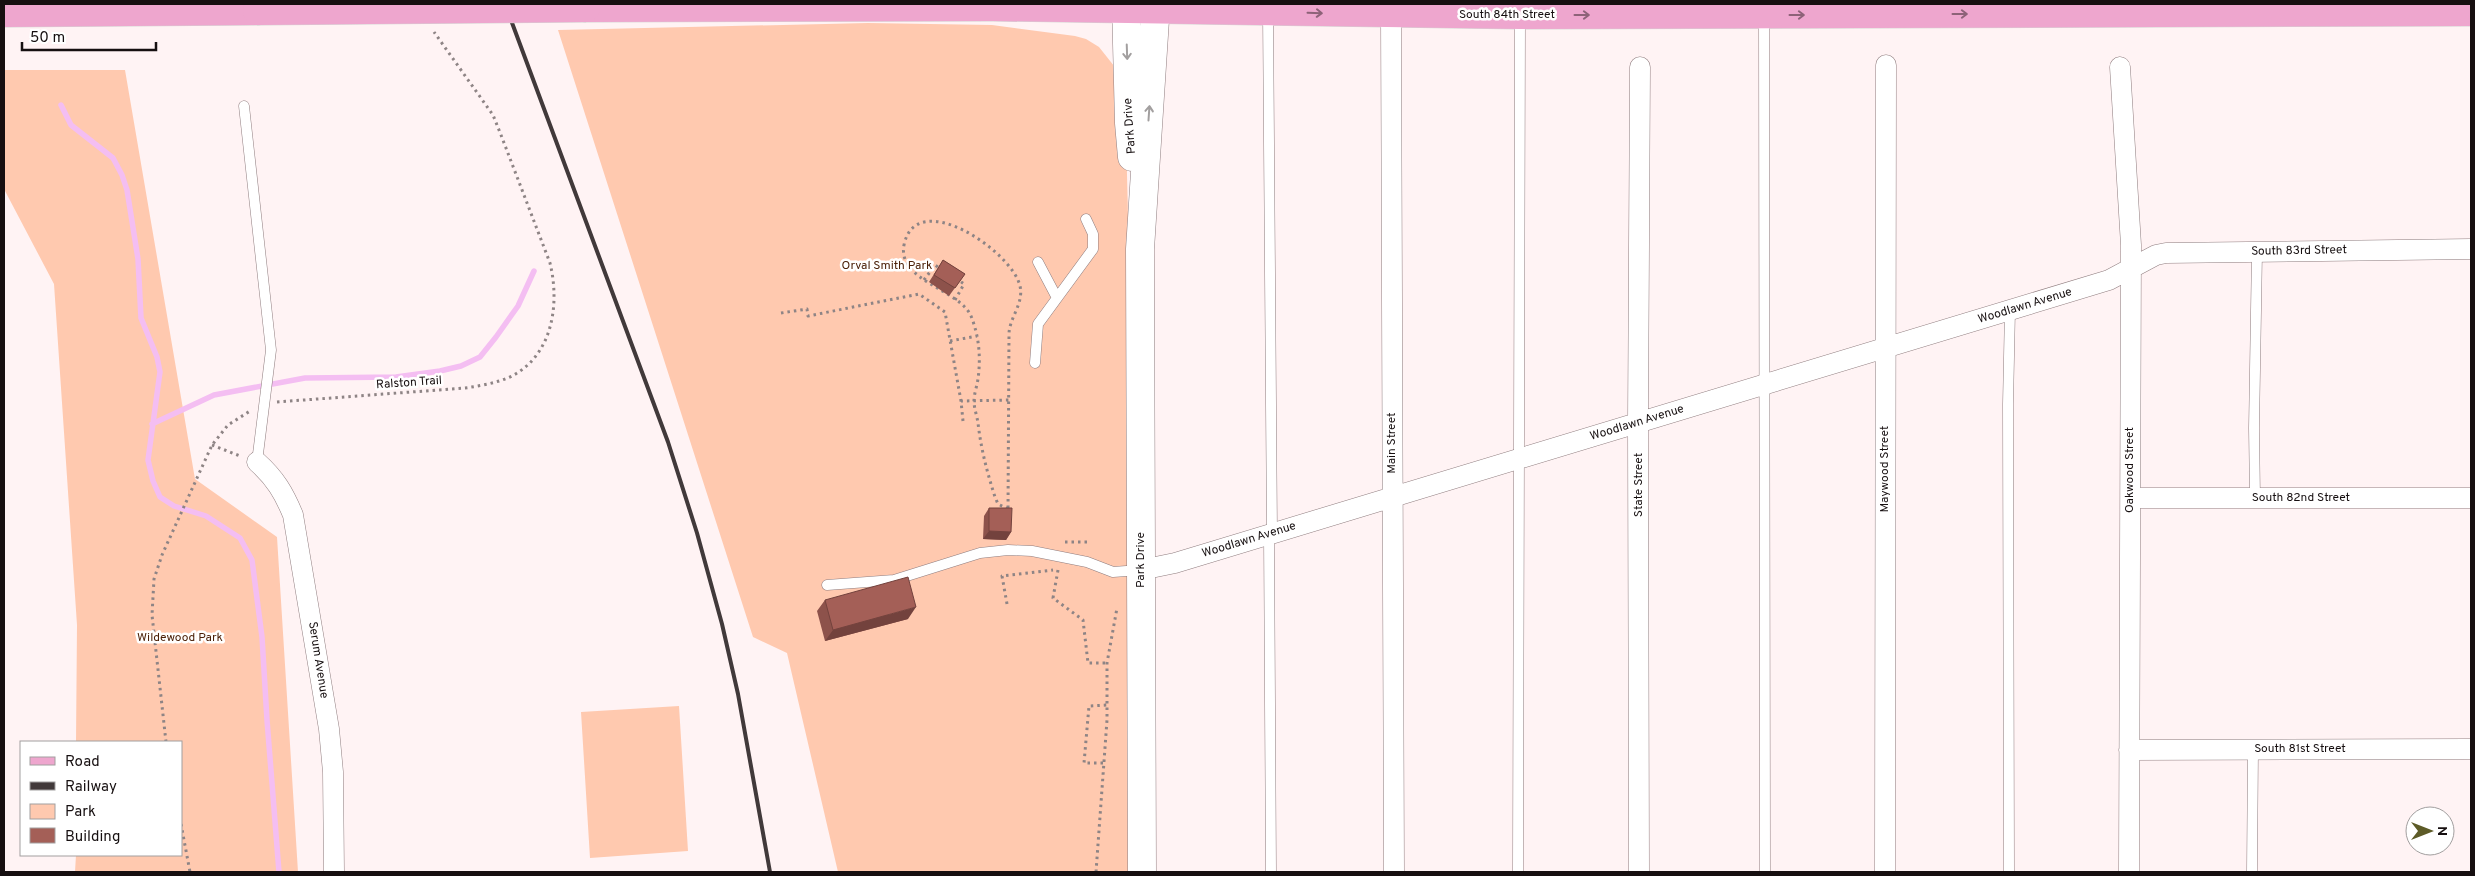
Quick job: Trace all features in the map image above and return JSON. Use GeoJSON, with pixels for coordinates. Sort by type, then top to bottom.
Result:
{"type":"FeatureCollection","features":[{"type":"Feature","properties":{"kind":"main road","name":"South 84th Street"},"geometry":{"type":"LineString","coordinates":[[4,13],[993,7],[1156,7],[1391,14],[1520,15],[1764,15],[2038,9],[2471,12]]}},
{"type":"Feature","properties":{"kind":"street","name":"Park Drive"},"geometry":{"type":"LineString","coordinates":[[1126,7],[1129,123],[1140,249]]}},
{"type":"Feature","properties":{"kind":"street","name":"Park Drive"},"geometry":{"type":"LineString","coordinates":[[1142,872],[1140,249],[1156,7]]}},
{"type":"Feature","properties":{"kind":"street","name":"Main Street"},"geometry":{"type":"LineString","coordinates":[[1391,14],[1394,872]]}},
{"type":"Feature","properties":{"kind":"street","name":"Maywood Street"},"geometry":{"type":"LineString","coordinates":[[1885,872],[1886,65]]}},
{"type":"Feature","properties":{"kind":"street","name":"State Street"},"geometry":{"type":"LineString","coordinates":[[1639,872],[1638,422],[1640,67]]}},
{"type":"Feature","properties":{"kind":"street","name":"Oakwood Street"},"geometry":{"type":"LineString","coordinates":[[2120,68],[2131,245],[2129,872]]}},
{"type":"Feature","properties":{"kind":"street","name":"South 83rd Street"},"geometry":{"type":"LineString","coordinates":[[2131,269],[2156,255],[2166,253],[2471,249]]}},
{"type":"Feature","properties":{"kind":"street","name":"Woodlawn Avenue"},"geometry":{"type":"LineString","coordinates":[[1141,570],[1175,563],[2109,280],[2131,269]]}},
{"type":"Feature","properties":{"kind":"street","name":"Serum Avenue"},"geometry":{"type":"LineString","coordinates":[[256,462],[274,477],[285,494],[293,515],[329,729],[333,772],[334,872]]}},
{"type":"Feature","properties":{"kind":"street","name":"South 82nd Street"},"geometry":{"type":"LineString","coordinates":[[2131,498],[2471,498]]}},
{"type":"Feature","properties":{"kind":"street","name":"South 81st Street"},"geometry":{"type":"LineString","coordinates":[[2130,750],[2471,749]]}},
{"type":"Feature","properties":{"kind":"lane"},"geometry":{"type":"LineString","coordinates":[[1268,11],[1271,872]]}},
{"type":"Feature","properties":{"kind":"lane"},"geometry":{"type":"LineString","coordinates":[[1518,872],[1520,15]]}},
{"type":"Feature","properties":{"kind":"lane"},"geometry":{"type":"LineString","coordinates":[[1764,15],[1765,872]]}},
{"type":"Feature","properties":{"kind":"lane"},"geometry":{"type":"LineString","coordinates":[[244,106],[271,350],[262,405],[263,423],[256,462]]}},
{"type":"Feature","properties":{"kind":"lane"},"geometry":{"type":"LineString","coordinates":[[1035,363],[1038,324],[1093,249],[1094,234],[1086,219]]}},
{"type":"Feature","properties":{"kind":"lane"},"geometry":{"type":"LineString","coordinates":[[2255,498],[2256,252]]}},
{"type":"Feature","properties":{"kind":"lane"},"geometry":{"type":"LineString","coordinates":[[1038,262],[1057,298]]}},
{"type":"Feature","properties":{"kind":"lane"},"geometry":{"type":"LineString","coordinates":[[2009,872],[2008,404],[2010,310]]}},
{"type":"Feature","properties":{"kind":"lane"},"geometry":{"type":"LineString","coordinates":[[828,585],[894,580],[980,553],[1008,550],[1032,551],[1087,562],[1113,572],[1141,570]]}},
{"type":"Feature","properties":{"kind":"lane"},"geometry":{"type":"LineString","coordinates":[[2252,872],[2253,750]]}},
{"type":"Feature","properties":{"kind":"path","name":"Ralston Trail"},"geometry":{"type":"LineString","coordinates":[[166,741],[152,597],[154,579],[162,555],[201,466],[212,445],[228,426],[262,405],[284,400],[465,388],[490,384],[511,376],[528,363],[549,331],[555,297],[550,263],[493,115],[430,24]]}},
{"type":"Feature","properties":{"kind":"path"},"geometry":{"type":"LineString","coordinates":[[1008,509],[998,504],[981,451],[974,400],[980,357],[977,336],[969,312],[955,300],[924,280],[906,261],[904,246],[914,226],[934,221],[965,231],[984,242],[1006,263],[1018,280],[1021,298],[1009,328],[1008,518]]}},
{"type":"Feature","properties":{"kind":"path"},"geometry":{"type":"LineString","coordinates":[[924,280],[935,265],[942,270]]}},
{"type":"Feature","properties":{"kind":"path"},"geometry":{"type":"LineString","coordinates":[[949,274],[964,284],[955,300]]}},
{"type":"Feature","properties":{"kind":"path"},"geometry":{"type":"LineString","coordinates":[[781,313],[807,309],[808,316],[918,294],[945,312],[964,421]]}},
{"type":"Feature","properties":{"kind":"path"},"geometry":{"type":"LineString","coordinates":[[950,341],[977,336]]}},
{"type":"Feature","properties":{"kind":"path"},"geometry":{"type":"LineString","coordinates":[[961,401],[1009,400]]}},
{"type":"Feature","properties":{"kind":"path"},"geometry":{"type":"LineString","coordinates":[[212,445],[256,462]]}},
{"type":"Feature","properties":{"kind":"path"},"geometry":{"type":"LineString","coordinates":[[1058,542],[1087,542]]}},
{"type":"Feature","properties":{"kind":"path"},"geometry":{"type":"LineString","coordinates":[[1060,557],[1053,598],[1083,620],[1088,662],[1107,663]]}},
{"type":"Feature","properties":{"kind":"path"},"geometry":{"type":"LineString","coordinates":[[1007,604],[1002,576],[1058,570]]}},
{"type":"Feature","properties":{"kind":"path"},"geometry":{"type":"LineString","coordinates":[[1096,872],[1107,706],[1107,663],[1117,608]]}},
{"type":"Feature","properties":{"kind":"path"},"geometry":{"type":"LineString","coordinates":[[1103,763],[1084,763],[1089,706],[1107,706]]}},
{"type":"Feature","properties":{"kind":"path"},"geometry":{"type":"LineString","coordinates":[[182,829],[190,872]]}},
{"type":"Feature","properties":{"kind":"green space","name":"Orval Smith Park"},"geometry":{"type":"Polygon","coordinates":[[[868,23],[992,25],[1075,36],[1086,39],[1099,47],[1122,76],[1126,135],[1130,294],[1133,872],[838,872],[787,653],[753,637],[558,30],[868,23]]]}},
{"type":"Feature","properties":{"kind":"green space","name":"Wildewood Park"},"geometry":{"type":"Polygon","coordinates":[[[4,70],[125,70],[195,479],[277,537],[298,872],[75,872],[76,856],[182,856],[182,741],[76,741],[77,625],[54,284],[4,189],[4,70]]]}},
{"type":"Feature","properties":{"kind":"green space"},"geometry":{"type":"Polygon","coordinates":[[[679,706],[688,851],[590,858],[581,712],[679,706]]]}},
{"type":"Feature","properties":{"kind":"building"},"geometry":{"type":"Polygon","coordinates":[[[943,260],[965,274],[955,288],[934,275],[943,260]]]}},
{"type":"Feature","properties":{"kind":"building"},"geometry":{"type":"Polygon","coordinates":[[[989,508],[1012,508],[1011,532],[989,531],[989,508]]]}},
{"type":"Feature","properties":{"kind":"building"},"geometry":{"type":"Polygon","coordinates":[[[908,577],[916,607],[833,630],[825,600],[908,577]]]}},
{"type":"Feature","properties":{"kind":"waterway"},"geometry":{"type":"LineString","coordinates":[[61,105],[71,125],[113,158],[127,190],[138,259],[141,318],[157,357],[160,372],[148,460],[153,481],[160,497],[174,506],[206,516],[240,538],[252,560],[262,637],[279,872]]}},
{"type":"Feature","properties":{"kind":"waterway"},"geometry":{"type":"LineString","coordinates":[[152,424],[214,395],[305,378],[396,377],[461,366],[480,357],[496,337],[518,306],[534,271]]}},
{"type":"Feature","properties":{"kind":"railway"},"geometry":{"type":"LineString","coordinates":[[505,4],[668,442],[697,533],[722,624],[738,694],[770,872]]}}]}
